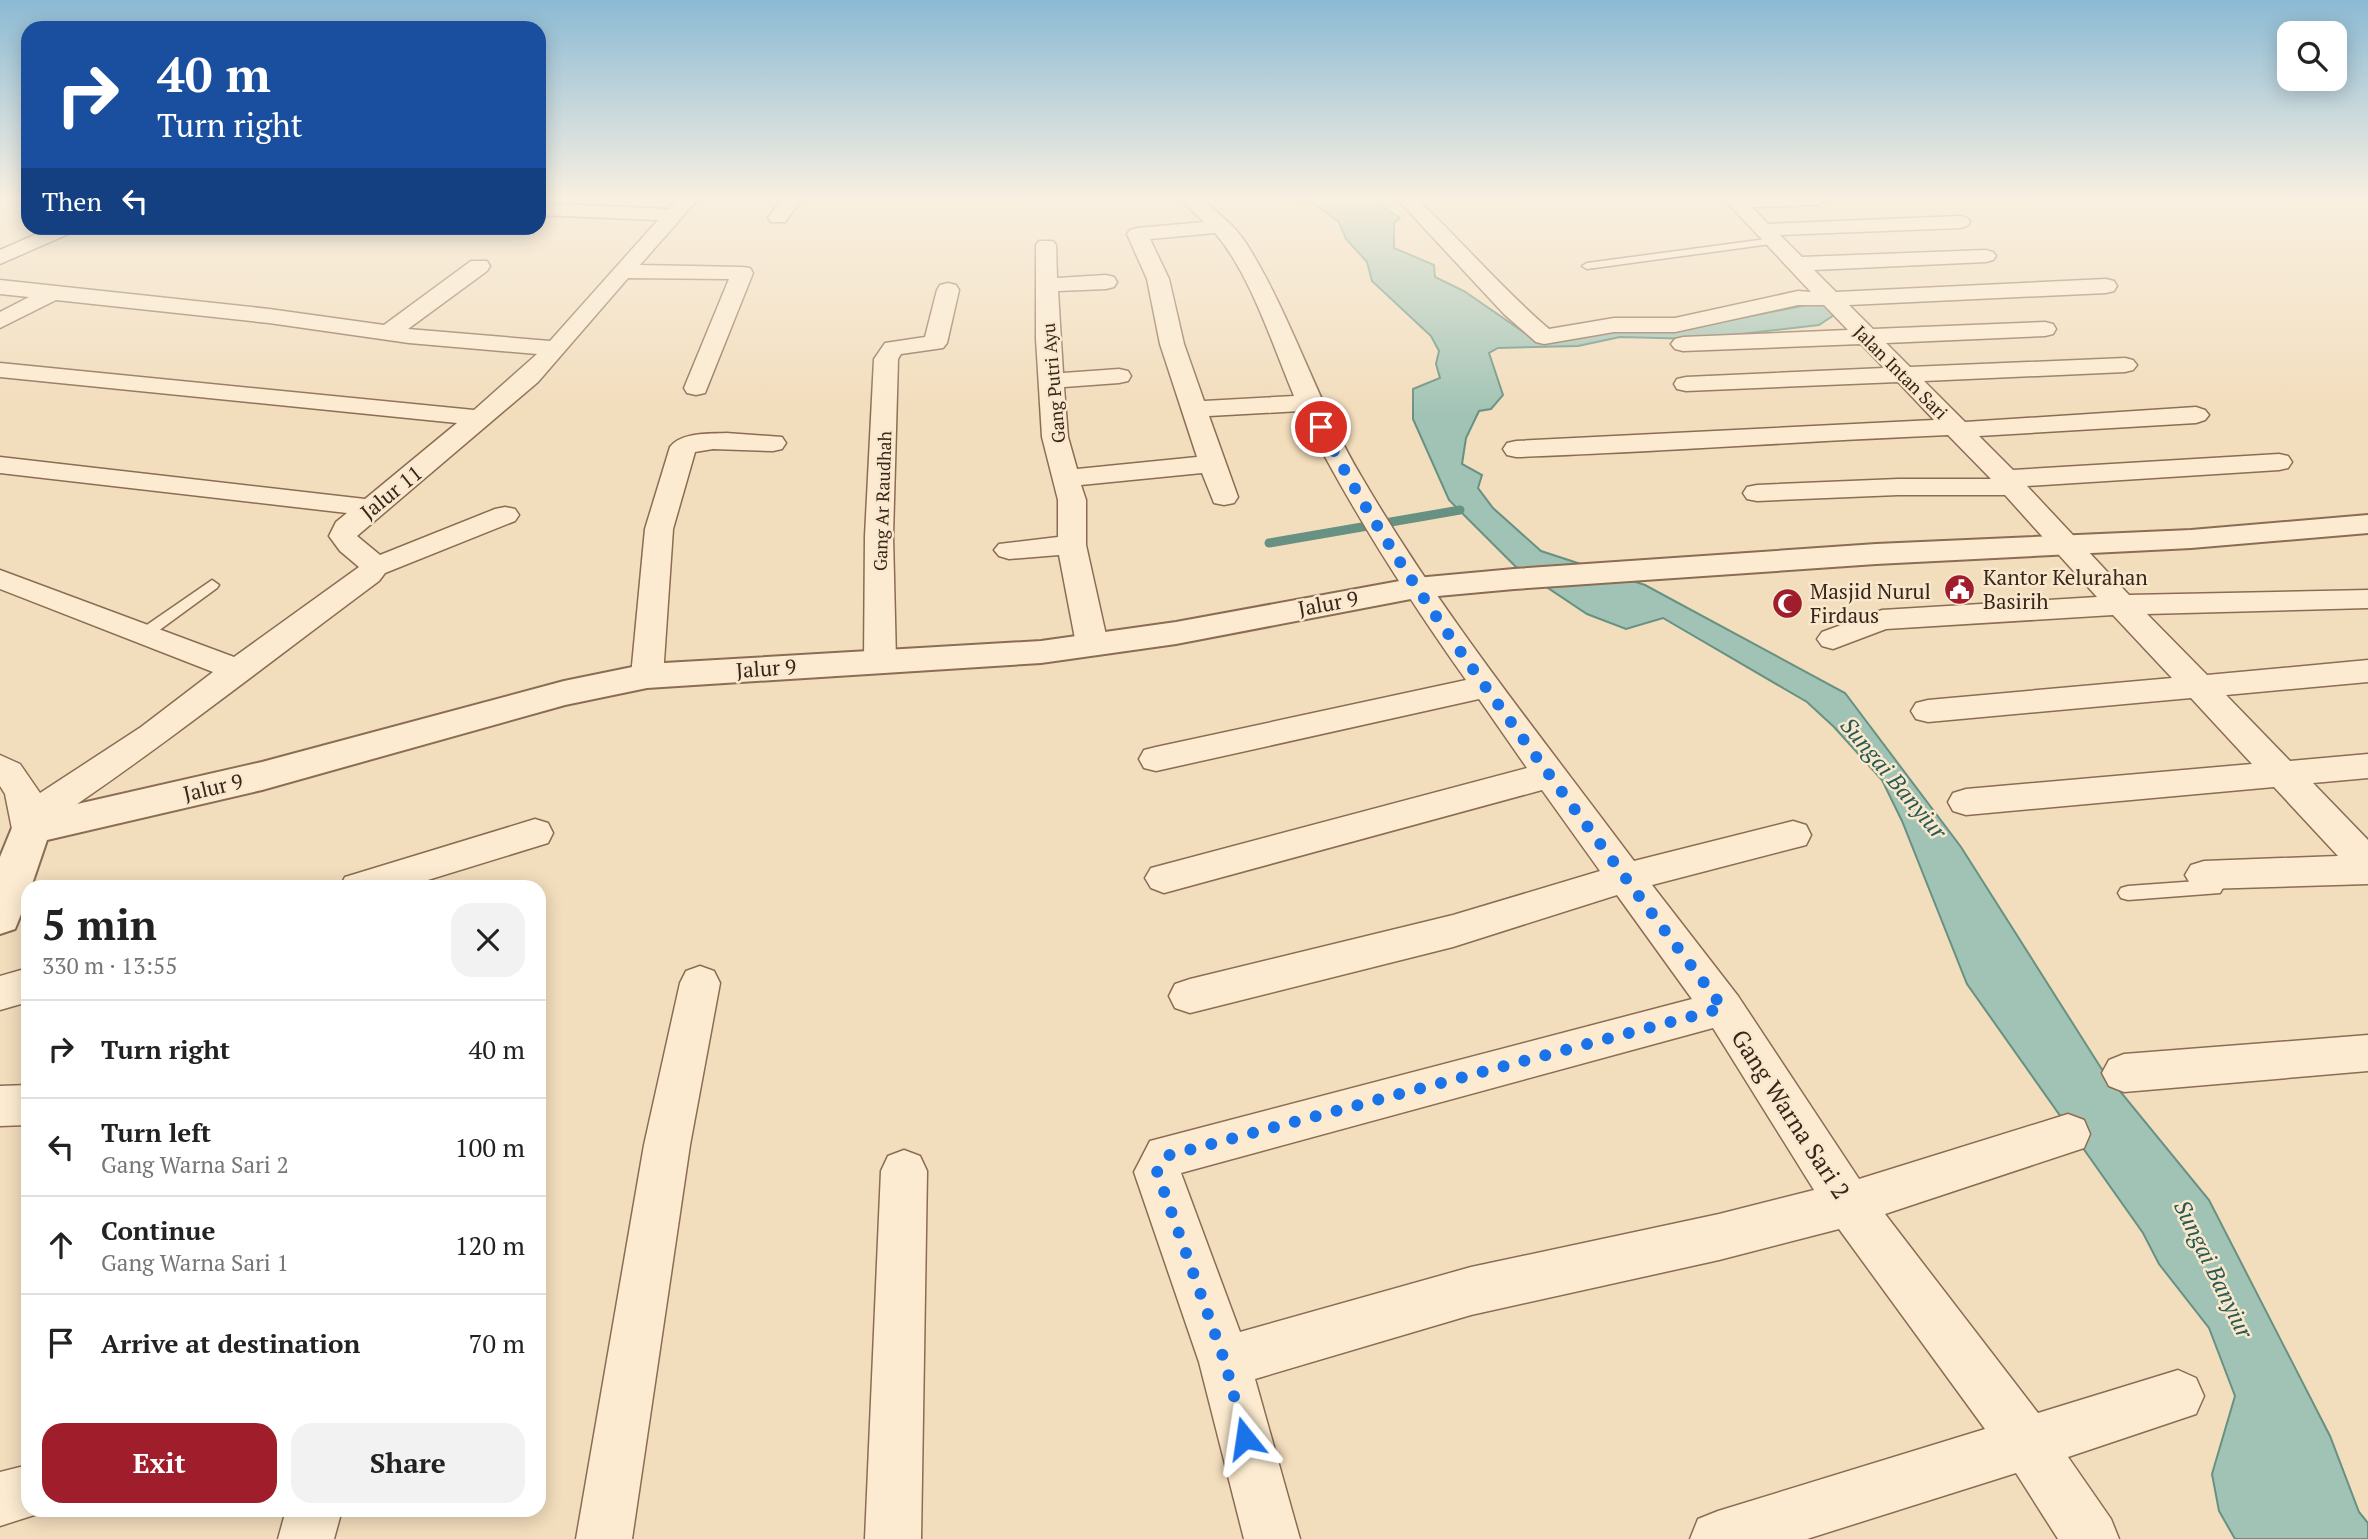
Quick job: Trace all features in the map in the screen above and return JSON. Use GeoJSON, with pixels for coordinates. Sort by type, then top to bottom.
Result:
{"type":"FeatureCollection","features":[{"type":"Feature","properties":{"kind":"street"},"geometry":{"type":"LineString","coordinates":[[388,333],[472,271]]}},
{"type":"Feature","properties":{"kind":"street"},"geometry":{"type":"LineString","coordinates":[[622,271],[742,273],[696,388]]}},
{"type":"Feature","properties":{"kind":"street","name":"Jalur 11"},"geometry":{"type":"LineString","coordinates":[[374,567],[371,559],[347,542],[343,536],[346,528],[529,377],[622,271]]}},
{"type":"Feature","properties":{"kind":"street","name":"Gang Putri Ayu"},"geometry":{"type":"LineString","coordinates":[[1047,271],[1055,438],[1068,478],[1073,520],[1072,545],[1092,644]]}},
{"type":"Feature","properties":{"kind":"street"},"geometry":{"type":"LineString","coordinates":[[1154,271],[1172,344],[1210,464],[1224,497]]}},
{"type":"Feature","properties":{"kind":"street","name":"Gang Warna Sari 2"},"geometry":{"type":"LineString","coordinates":[[1250,271],[1269,308],[1309,403],[1347,477],[1416,588],[1485,687],[1723,1008],[1849,1204],[2026,1441],[2091,1539]]}},
{"type":"Feature","properties":{"kind":"street"},"geometry":{"type":"LineString","coordinates":[[1478,271],[1512,309],[1544,337],[1614,325],[1675,325],[1798,298],[2106,286]]}},
{"type":"Feature","properties":{"kind":"street","name":"Jalan Intan Sari"},"geometry":{"type":"LineString","coordinates":[[1803,271],[2010,483],[2066,547],[2368,864]]}},
{"type":"Feature","properties":{"kind":"street"},"geometry":{"type":"LineString","coordinates":[[0,287],[269,316],[388,333],[556,349]]}},
{"type":"Feature","properties":{"kind":"street","name":"Gang Ar Raudhah"},"geometry":{"type":"LineString","coordinates":[[880,660],[879,536],[886,359],[890,349],[935,343],[948,290]]}},
{"type":"Feature","properties":{"kind":"street"},"geometry":{"type":"LineString","coordinates":[[1047,294],[1106,291]]}},
{"type":"Feature","properties":{"kind":"street"},"geometry":{"type":"LineString","coordinates":[[0,321],[52,293]]}},
{"type":"Feature","properties":{"kind":"street"},"geometry":{"type":"LineString","coordinates":[[1683,344],[2045,329]]}},
{"type":"Feature","properties":{"kind":"street"},"geometry":{"type":"LineString","coordinates":[[1686,384],[1760,384],[2125,365]]}},
{"type":"Feature","properties":{"kind":"street"},"geometry":{"type":"LineString","coordinates":[[0,370],[480,418]]}},
{"type":"Feature","properties":{"kind":"street"},"geometry":{"type":"LineString","coordinates":[[1052,381],[1119,376]]}},
{"type":"Feature","properties":{"kind":"street"},"geometry":{"type":"LineString","coordinates":[[1193,408],[1309,403]]}},
{"type":"Feature","properties":{"kind":"street"},"geometry":{"type":"LineString","coordinates":[[1516,449],[1628,446],[1750,436],[1956,429],[2196,415]]}},
{"type":"Feature","properties":{"kind":"street"},"geometry":{"type":"LineString","coordinates":[[647,676],[659,529],[683,447],[701,443],[773,443]]}},
{"type":"Feature","properties":{"kind":"street"},"geometry":{"type":"LineString","coordinates":[[1757,493],[2010,483],[2279,462]]}},
{"type":"Feature","properties":{"kind":"street"},"geometry":{"type":"LineString","coordinates":[[1068,478],[1210,464]]}},
{"type":"Feature","properties":{"kind":"street"},"geometry":{"type":"LineString","coordinates":[[0,465],[373,508]]}},
{"type":"Feature","properties":{"kind":"street"},"geometry":{"type":"LineString","coordinates":[[15,831],[153,735],[237,670],[359,583],[374,567],[435,545],[505,514]]}},
{"type":"Feature","properties":{"kind":"street","name":"Jalur 9"},"geometry":{"type":"LineString","coordinates":[[15,831],[262,776],[564,693],[647,676],[1041,652],[1176,633],[1416,588],[1514,579],[1863,555],[2066,547],[2368,524]]}},
{"type":"Feature","properties":{"kind":"street"},"geometry":{"type":"LineString","coordinates":[[1009,550],[1072,545]]}},
{"type":"Feature","properties":{"kind":"street"},"geometry":{"type":"LineString","coordinates":[[0,579],[237,670]]}},
{"type":"Feature","properties":{"kind":"street"},"geometry":{"type":"LineString","coordinates":[[1833,639],[1882,620],[2122,605],[2368,599]]}},
{"type":"Feature","properties":{"kind":"street"},"geometry":{"type":"LineString","coordinates":[[1928,711],[2368,671]]}},
{"type":"Feature","properties":{"kind":"street"},"geometry":{"type":"LineString","coordinates":[[1156,759],[1485,687]]}},
{"type":"Feature","properties":{"kind":"street"},"geometry":{"type":"LineString","coordinates":[[1966,802],[2368,766]]}},
{"type":"Feature","properties":{"kind":"street"},"geometry":{"type":"LineString","coordinates":[[0,767],[17,782],[26,797],[15,831],[0,917]]}},
{"type":"Feature","properties":{"kind":"street"},"geometry":{"type":"LineString","coordinates":[[1164,877],[1550,775]]}},
{"type":"Feature","properties":{"kind":"street"},"geometry":{"type":"LineString","coordinates":[[382,880],[535,833]]}},
{"type":"Feature","properties":{"kind":"street"},"geometry":{"type":"LineString","coordinates":[[1190,996],[1453,931],[1625,878],[1793,835]]}},
{"type":"Feature","properties":{"kind":"street"},"geometry":{"type":"LineString","coordinates":[[2204,875],[2368,870]]}},
{"type":"Feature","properties":{"kind":"street"},"geometry":{"type":"LineString","coordinates":[[604,1539],[667,1145],[701,983]]}},
{"type":"Feature","properties":{"kind":"street"},"geometry":{"type":"LineString","coordinates":[[0,993],[21,987]]}},
{"type":"Feature","properties":{"kind":"street"},"geometry":{"type":"LineString","coordinates":[[1272,1539],[1225,1362],[1157,1172],[1166,1156],[1723,1008]]}},
{"type":"Feature","properties":{"kind":"street"},"geometry":{"type":"LineString","coordinates":[[2124,1073],[2368,1053]]}},
{"type":"Feature","properties":{"kind":"street"},"geometry":{"type":"LineString","coordinates":[[0,1106],[21,1105]]}},
{"type":"Feature","properties":{"kind":"street"},"geometry":{"type":"LineString","coordinates":[[1225,1362],[1471,1291],[1719,1237],[1849,1204],[2068,1134]]}},
{"type":"Feature","properties":{"kind":"street"},"geometry":{"type":"LineString","coordinates":[[893,1539],[904,1171]]}},
{"type":"Feature","properties":{"kind":"street"},"geometry":{"type":"LineString","coordinates":[[1718,1539],[2026,1441],[2178,1396]]}},
{"type":"Feature","properties":{"kind":"street"},"geometry":{"type":"LineString","coordinates":[[0,1499],[21,1494]]}},
{"type":"Feature","properties":{"kind":"street"},"geometry":{"type":"LineString","coordinates":[[306,1539],[312,1517]]}},
{"type":"Feature","properties":{"kind":"lane"},"geometry":{"type":"LineString","coordinates":[[144,634],[212,584]]}},
{"type":"Feature","properties":{"kind":"lane"},"geometry":{"type":"LineString","coordinates":[[2128,892],[2213,888],[2204,875]]}},
{"type":"Feature","properties":{"kind":"water","name":"Sungai Banyiur"},"geometry":{"type":"Polygon","coordinates":[[[1369,271],[1434,271],[1435,277],[1464,291],[1525,333],[1539,338],[1624,328],[1684,329],[1822,302],[1834,315],[1819,325],[1698,339],[1620,337],[1578,346],[1498,348],[1489,353],[1503,395],[1491,409],[1479,411],[1466,438],[1462,464],[1482,475],[1478,488],[1493,508],[1541,551],[1645,585],[1845,693],[1961,847],[2101,1068],[2209,1200],[2330,1436],[2359,1512],[2368,1523],[2368,1539],[2235,1539],[2219,1511],[2212,1474],[2235,1396],[2209,1328],[2159,1264],[2143,1233],[1967,984],[1902,821],[1882,780],[1834,727],[1807,702],[1663,618],[1626,629],[1587,614],[1515,566],[1449,500],[1413,419],[1413,389],[1440,378],[1436,364],[1439,351],[1431,336],[1372,281],[1369,271]]]}},
{"type":"Feature","properties":{"kind":"waterway"},"geometry":{"type":"LineString","coordinates":[[1269,543],[1460,510]]}},
{"type":"Feature","properties":{"kind":"place","name":"Kantor Kelurahan Basirih"},"geometry":{"type":"Point","coordinates":[1960,589]}},
{"type":"Feature","properties":{"kind":"place","name":"Masjid Nurul Firdaus"},"geometry":{"type":"Point","coordinates":[1787,603]}},
{"type":"Feature","properties":{"kind":"route"},"geometry":{"type":"LineString","coordinates":[[1245,1438],[1225,1362],[1157,1172],[1166,1156],[1723,1008],[1485,687],[1416,588],[1347,477],[1321,427]]}}]}
